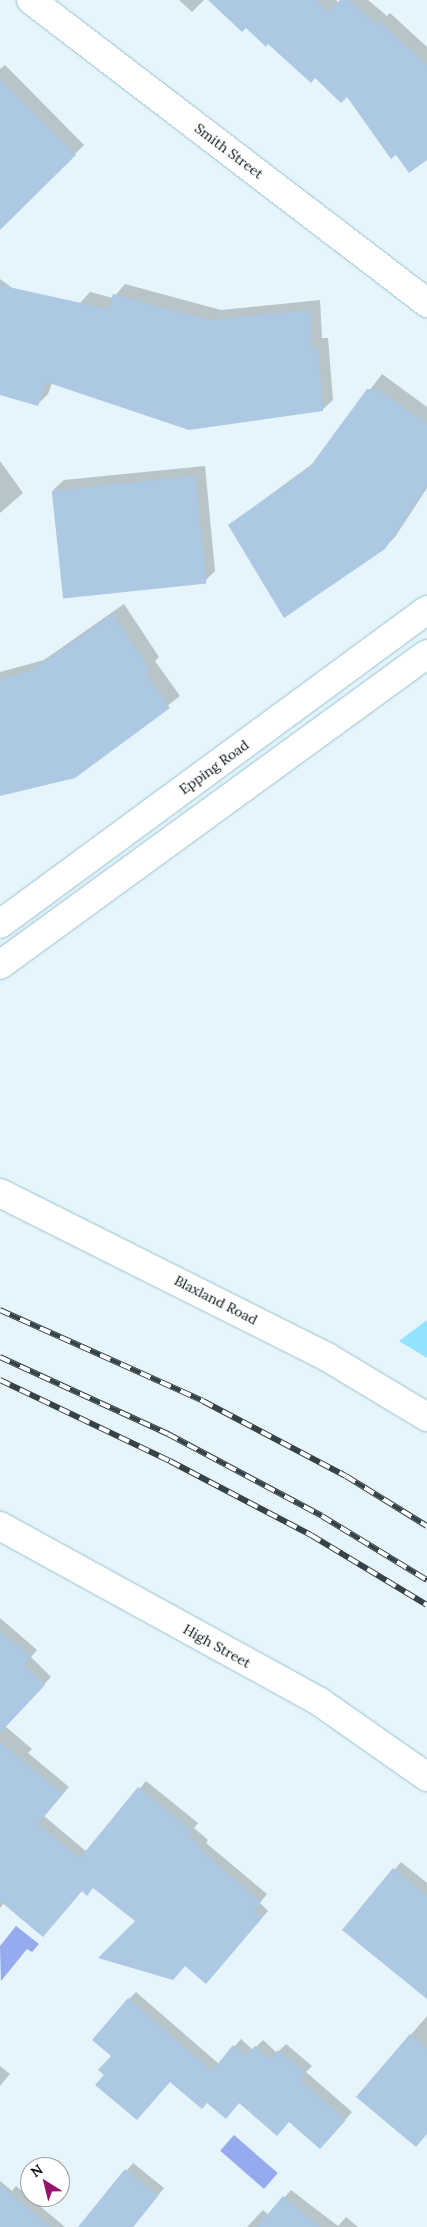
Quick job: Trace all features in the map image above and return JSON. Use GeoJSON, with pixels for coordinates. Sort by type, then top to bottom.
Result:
{"type":"FeatureCollection","features":[{"type":"Feature","properties":{"kind":"main road","name":"Smith Street"},"geometry":{"type":"LineString","coordinates":[[31,0],[427,303]]}},
{"type":"Feature","properties":{"kind":"main road","name":"Epping Road"},"geometry":{"type":"LineString","coordinates":[[0,924],[427,610]]}},
{"type":"Feature","properties":{"kind":"main road"},"geometry":{"type":"LineString","coordinates":[[0,965],[427,654]]}},
{"type":"Feature","properties":{"kind":"main road","name":"Blaxland Road"},"geometry":{"type":"LineString","coordinates":[[0,1193],[327,1358],[427,1417]]}},
{"type":"Feature","properties":{"kind":"main road","name":"High Street"},"geometry":{"type":"LineString","coordinates":[[0,1526],[320,1702],[427,1777]]}},
{"type":"Feature","properties":{"kind":"shaded area"},"geometry":{"type":"Polygon","coordinates":[[[427,1320],[427,1358],[399,1341],[427,1320]]]}},
{"type":"Feature","properties":{"kind":"shaded area"},"geometry":{"type":"Polygon","coordinates":[[[16,1926],[39,1944],[32,1952],[27,1949],[1,1981],[0,1946],[16,1926]]]}},
{"type":"Feature","properties":{"kind":"shaded area"},"geometry":{"type":"Polygon","coordinates":[[[234,2135],[278,2173],[264,2189],[220,2151],[234,2135]]]}},
{"type":"Feature","properties":{"kind":"building"},"geometry":{"type":"Polygon","coordinates":[[[208,0],[316,0],[329,12],[340,0],[349,0],[377,25],[380,22],[427,65],[427,160],[409,173],[396,155],[391,159],[347,97],[341,103],[315,78],[311,83],[268,44],[266,47],[246,28],[242,32],[208,0]]]}},
{"type":"Feature","properties":{"kind":"building"},"geometry":{"type":"Polygon","coordinates":[[[0,79],[76,155],[0,230],[0,79]]]}},
{"type":"Feature","properties":{"kind":"building"},"geometry":{"type":"Polygon","coordinates":[[[0,285],[108,309],[113,294],[210,320],[310,310],[312,348],[318,348],[323,411],[189,430],[46,382],[38,406],[0,395],[0,285]]]}},
{"type":"Feature","properties":{"kind":"building"},"geometry":{"type":"Polygon","coordinates":[[[367,389],[378,389],[427,424],[427,485],[385,549],[284,618],[228,525],[309,468],[367,389]]]}},
{"type":"Feature","properties":{"kind":"building"},"geometry":{"type":"Polygon","coordinates":[[[195,476],[206,583],[63,598],[52,491],[195,476]]]}},
{"type":"Feature","properties":{"kind":"building"},"geometry":{"type":"Polygon","coordinates":[[[113,614],[149,668],[145,672],[170,708],[75,778],[0,796],[0,679],[32,670],[113,614]]]}},
{"type":"Feature","properties":{"kind":"building"},"geometry":{"type":"Polygon","coordinates":[[[0,1631],[31,1657],[24,1665],[45,1685],[0,1733],[0,1631]]]}},
{"type":"Feature","properties":{"kind":"building"},"geometry":{"type":"Polygon","coordinates":[[[0,1742],[63,1794],[38,1824],[80,1858],[138,1787],[192,1831],[188,1836],[202,1847],[200,1850],[261,1902],[254,1911],[262,1918],[206,1984],[185,1966],[173,1980],[98,1958],[135,1921],[93,1888],[87,1896],[82,1891],[43,1937],[0,1901],[0,1742]]]}},
{"type":"Feature","properties":{"kind":"building"},"geometry":{"type":"Polygon","coordinates":[[[393,1868],[427,1896],[427,1999],[342,1930],[393,1868]]]}},
{"type":"Feature","properties":{"kind":"building"},"geometry":{"type":"Polygon","coordinates":[[[128,1998],[212,2071],[233,2045],[246,2056],[255,2046],[270,2059],[278,2050],[306,2073],[300,2080],[346,2120],[320,2149],[289,2122],[277,2136],[239,2103],[226,2119],[207,2103],[202,2109],[170,2082],[137,2120],[95,2085],[104,2075],[98,2070],[111,2056],[92,2040],[128,1998]]]}},
{"type":"Feature","properties":{"kind":"building"},"geometry":{"type":"Polygon","coordinates":[[[410,2034],[427,2049],[427,2134],[416,2147],[356,2097],[410,2034]]]}},
{"type":"Feature","properties":{"kind":"building"},"geometry":{"type":"Polygon","coordinates":[[[125,2169],[158,2196],[133,2227],[78,2227],[125,2169]]]}},
{"type":"Feature","properties":{"kind":"building"},"geometry":{"type":"Polygon","coordinates":[[[0,2185],[20,2202],[20,2207],[26,2207],[50,2227],[0,2227],[0,2185]]]}},
{"type":"Feature","properties":{"kind":"building"},"geometry":{"type":"Polygon","coordinates":[[[283,2196],[320,2227],[257,2227],[283,2196]]]}},
{"type":"Feature","properties":{"kind":"railway"},"geometry":{"type":"LineString","coordinates":[[0,1310],[203,1401],[346,1476],[427,1526]]}},
{"type":"Feature","properties":{"kind":"railway"},"geometry":{"type":"LineString","coordinates":[[0,1357],[168,1434],[322,1516],[427,1580]]}},
{"type":"Feature","properties":{"kind":"railway"},"geometry":{"type":"LineString","coordinates":[[0,1380],[170,1461],[311,1535],[427,1605]]}}]}
